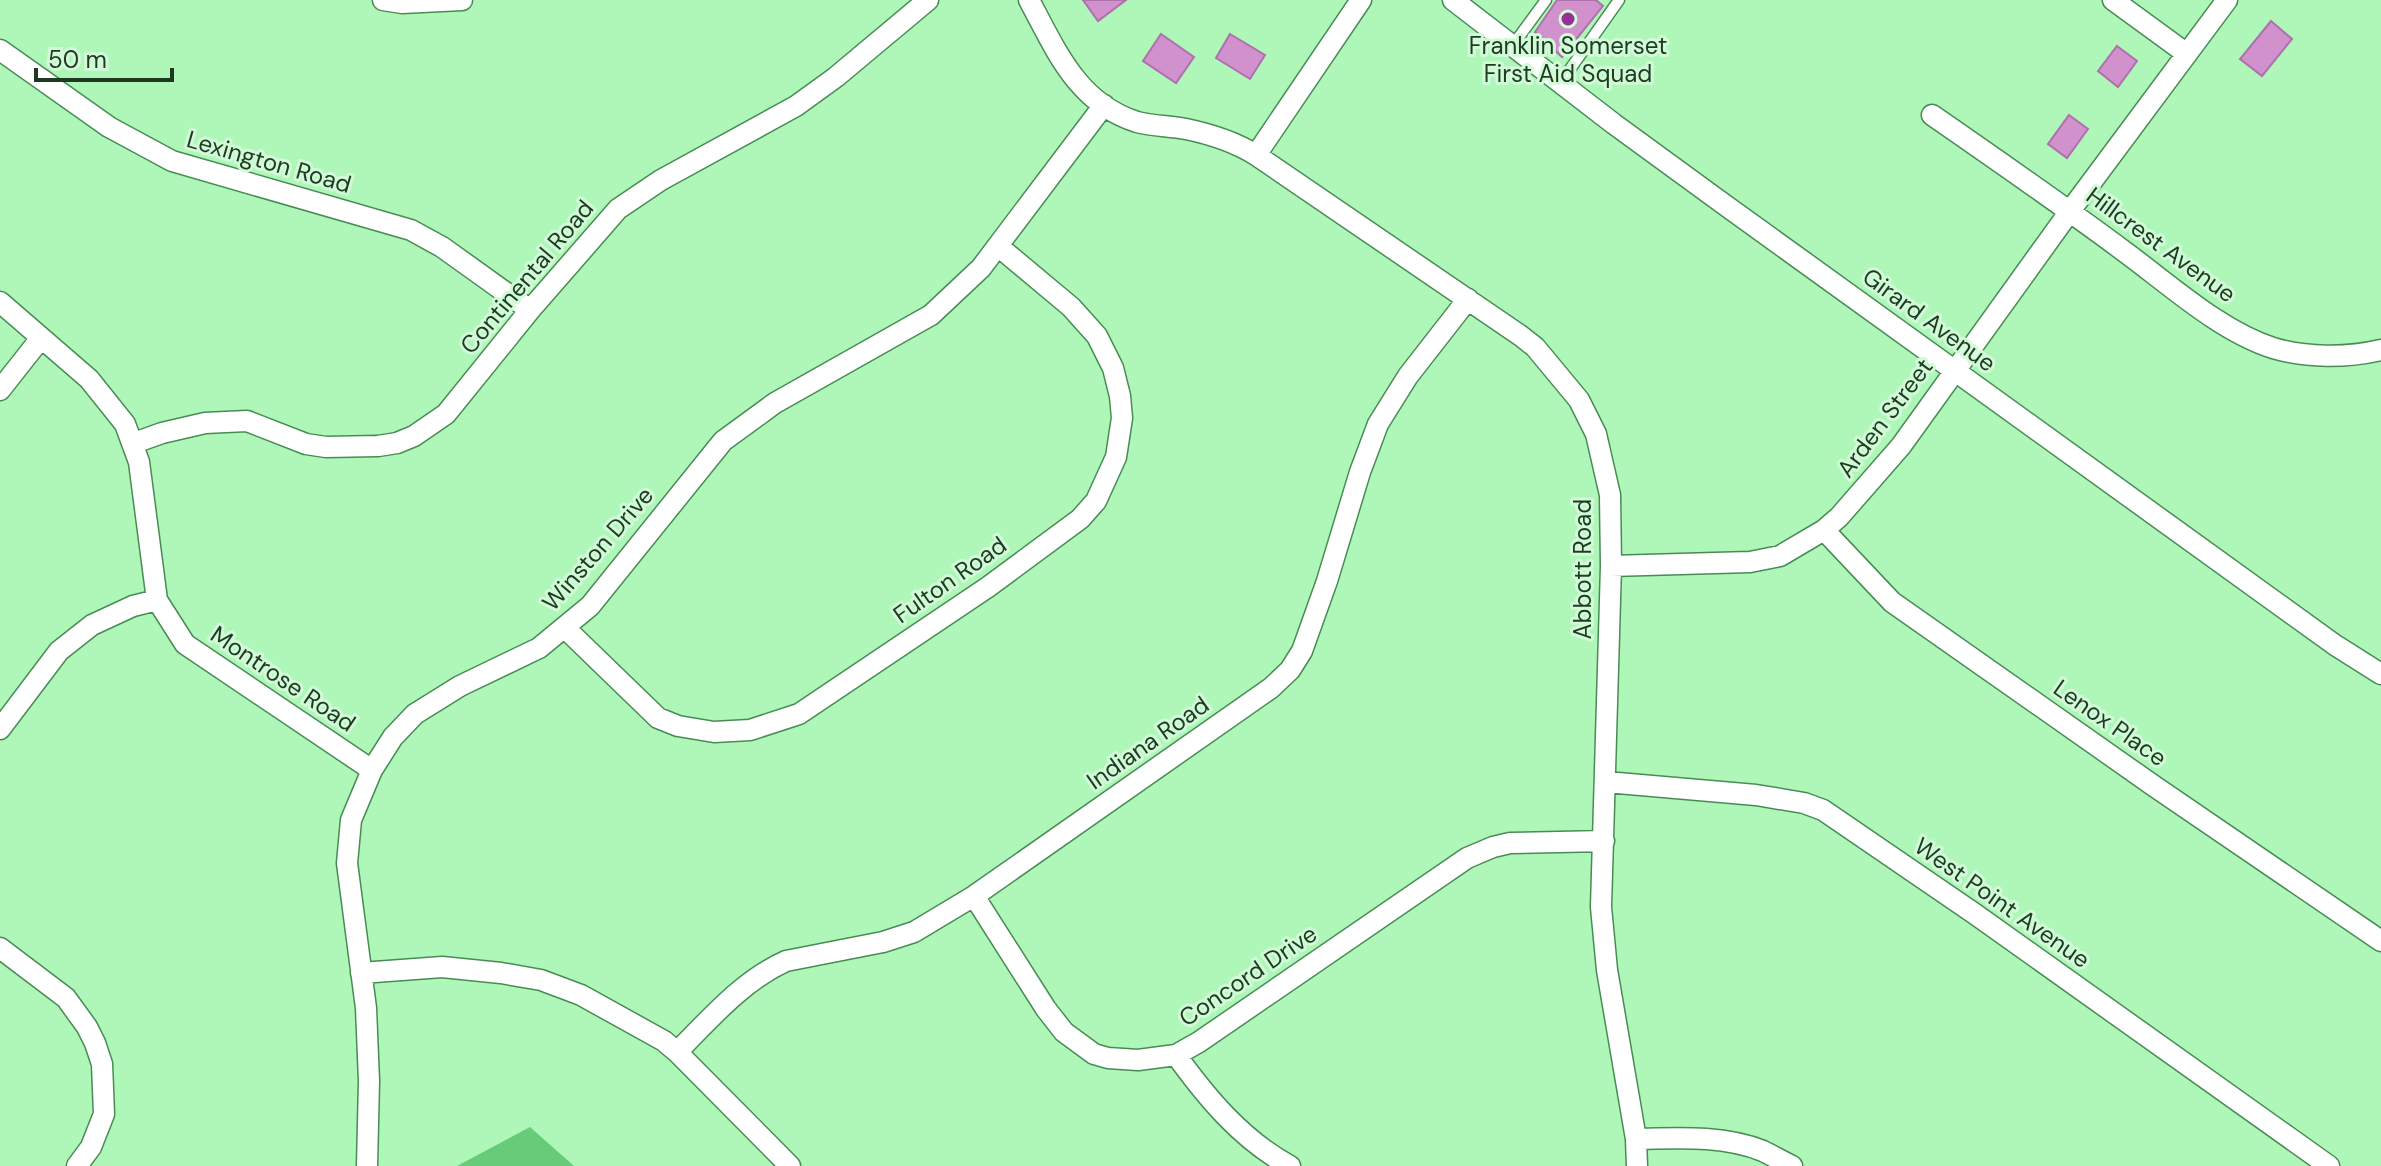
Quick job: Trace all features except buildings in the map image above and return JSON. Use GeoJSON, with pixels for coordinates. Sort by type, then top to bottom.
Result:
{"type":"FeatureCollection","features":[{"type":"Feature","properties":{"kind":"street"},"geometry":{"type":"LineString","coordinates":[[383,0],[402,3],[462,0]]}},
{"type":"Feature","properties":{"kind":"street","name":"Continental Road"},"geometry":{"type":"LineString","coordinates":[[134,443],[205,423],[247,421],[306,444],[326,447],[378,446],[414,436],[446,414],[530,310],[618,209],[661,180],[796,106],[836,77],[928,0]]}},
{"type":"Feature","properties":{"kind":"street","name":"Abbott Road"},"geometry":{"type":"LineString","coordinates":[[1029,0],[1068,72],[1104,105],[1137,122],[1188,130],[1240,145],[1535,347],[1579,400],[1596,434],[1610,495],[1611,566],[1601,907],[1607,970],[1636,1139],[1637,1166]]}},
{"type":"Feature","properties":{"kind":"street"},"geometry":{"type":"LineString","coordinates":[[1256,155],[1361,0]]}},
{"type":"Feature","properties":{"kind":"street","name":"Girard Avenue"},"geometry":{"type":"LineString","coordinates":[[1453,0],[1725,205],[2335,645],[2381,674]]}},
{"type":"Feature","properties":{"kind":"street"},"geometry":{"type":"LineString","coordinates":[[2113,0],[2187,54]]}},
{"type":"Feature","properties":{"kind":"street","name":"Arden Street"},"geometry":{"type":"LineString","coordinates":[[1611,566],[1750,562],[1780,556],[1824,530],[1839,517],[1901,446],[2227,0]]}},
{"type":"Feature","properties":{"kind":"street","name":"Lexington Road"},"geometry":{"type":"LineString","coordinates":[[0,50],[109,127],[172,161],[411,230],[442,247],[530,310]]}},
{"type":"Feature","properties":{"kind":"street","name":"Winston Drive"},"geometry":{"type":"LineString","coordinates":[[367,1166],[369,1081],[366,1008],[347,863],[351,820],[372,770],[393,737],[415,714],[460,686],[539,648],[590,606],[723,441],[775,403],[931,315],[981,268],[1104,105]]}},
{"type":"Feature","properties":{"kind":"street","name":"Hillcrest Avenue"},"geometry":{"type":"LineString","coordinates":[[1932,115],[2070,211],[2220,322],[2254,340],[2310,355],[2361,355],[2381,350]]}},
{"type":"Feature","properties":{"kind":"street","name":"Fulton Road"},"geometry":{"type":"LineString","coordinates":[[565,628],[658,718],[678,726],[714,732],[750,730],[799,714],[846,684],[988,587],[1080,519],[1096,501],[1116,457],[1122,418],[1113,368],[1097,336],[1071,307],[998,246]]}},
{"type":"Feature","properties":{"kind":"street","name":"Indiana Road"},"geometry":{"type":"LineString","coordinates":[[677,1052],[745,985],[771,968],[786,961],[883,942],[914,932],[974,896],[1271,688],[1290,670],[1302,651],[1378,424],[1408,376],[1468,299]]}},
{"type":"Feature","properties":{"kind":"street","name":"Montrose Road"},"geometry":{"type":"LineString","coordinates":[[0,302],[89,379],[125,424],[139,462],[157,600],[185,644],[372,770]]}},
{"type":"Feature","properties":{"kind":"street"},"geometry":{"type":"LineString","coordinates":[[0,390],[41,338]]}},
{"type":"Feature","properties":{"kind":"street","name":"Lenox Place"},"geometry":{"type":"LineString","coordinates":[[1824,530],[1892,602],[2381,941]]}},
{"type":"Feature","properties":{"kind":"street"},"geometry":{"type":"LineString","coordinates":[[0,729],[59,651],[92,625],[133,606],[157,600]]}},
{"type":"Feature","properties":{"kind":"street","name":"West Point Avenue"},"geometry":{"type":"LineString","coordinates":[[1606,782],[1756,795],[1804,803],[1823,810],[1975,914],[2329,1166]]}},
{"type":"Feature","properties":{"kind":"street","name":"Concord Drive"},"geometry":{"type":"LineString","coordinates":[[974,896],[1064,1032],[1094,1054],[1138,1060],[1176,1055],[1199,1042],[1467,858],[1510,843],[1604,841]]}},
{"type":"Feature","properties":{"kind":"street"},"geometry":{"type":"LineString","coordinates":[[0,948],[66,998],[95,1043],[102,1064],[104,1114],[91,1147],[77,1166]]}},
{"type":"Feature","properties":{"kind":"street"},"geometry":{"type":"LineString","coordinates":[[361,973],[442,967],[541,980],[581,995],[664,1041],[790,1166]]}},
{"type":"Feature","properties":{"kind":"street"},"geometry":{"type":"LineString","coordinates":[[1176,1055],[1200,1089],[1229,1120],[1274,1158],[1290,1166]]}},
{"type":"Feature","properties":{"kind":"street"},"geometry":{"type":"LineString","coordinates":[[1636,1139],[1693,1138],[1731,1142],[1761,1150],[1792,1166]]}},
{"type":"Feature","properties":{"kind":"lane"},"geometry":{"type":"LineString","coordinates":[[1513,45],[1546,0]]}},
{"type":"Feature","properties":{"kind":"lane"},"geometry":{"type":"LineString","coordinates":[[1561,82],[1619,0]]}},
{"type":"Feature","properties":{"kind":"green space"},"geometry":{"type":"Polygon","coordinates":[[[530,1127],[574,1166],[457,1166],[530,1127]]]}},
{"type":"Feature","properties":{"kind":"place","name":"Franklin Somerset First Aid Squad"},"geometry":{"type":"Point","coordinates":[1568,19]}}]}
